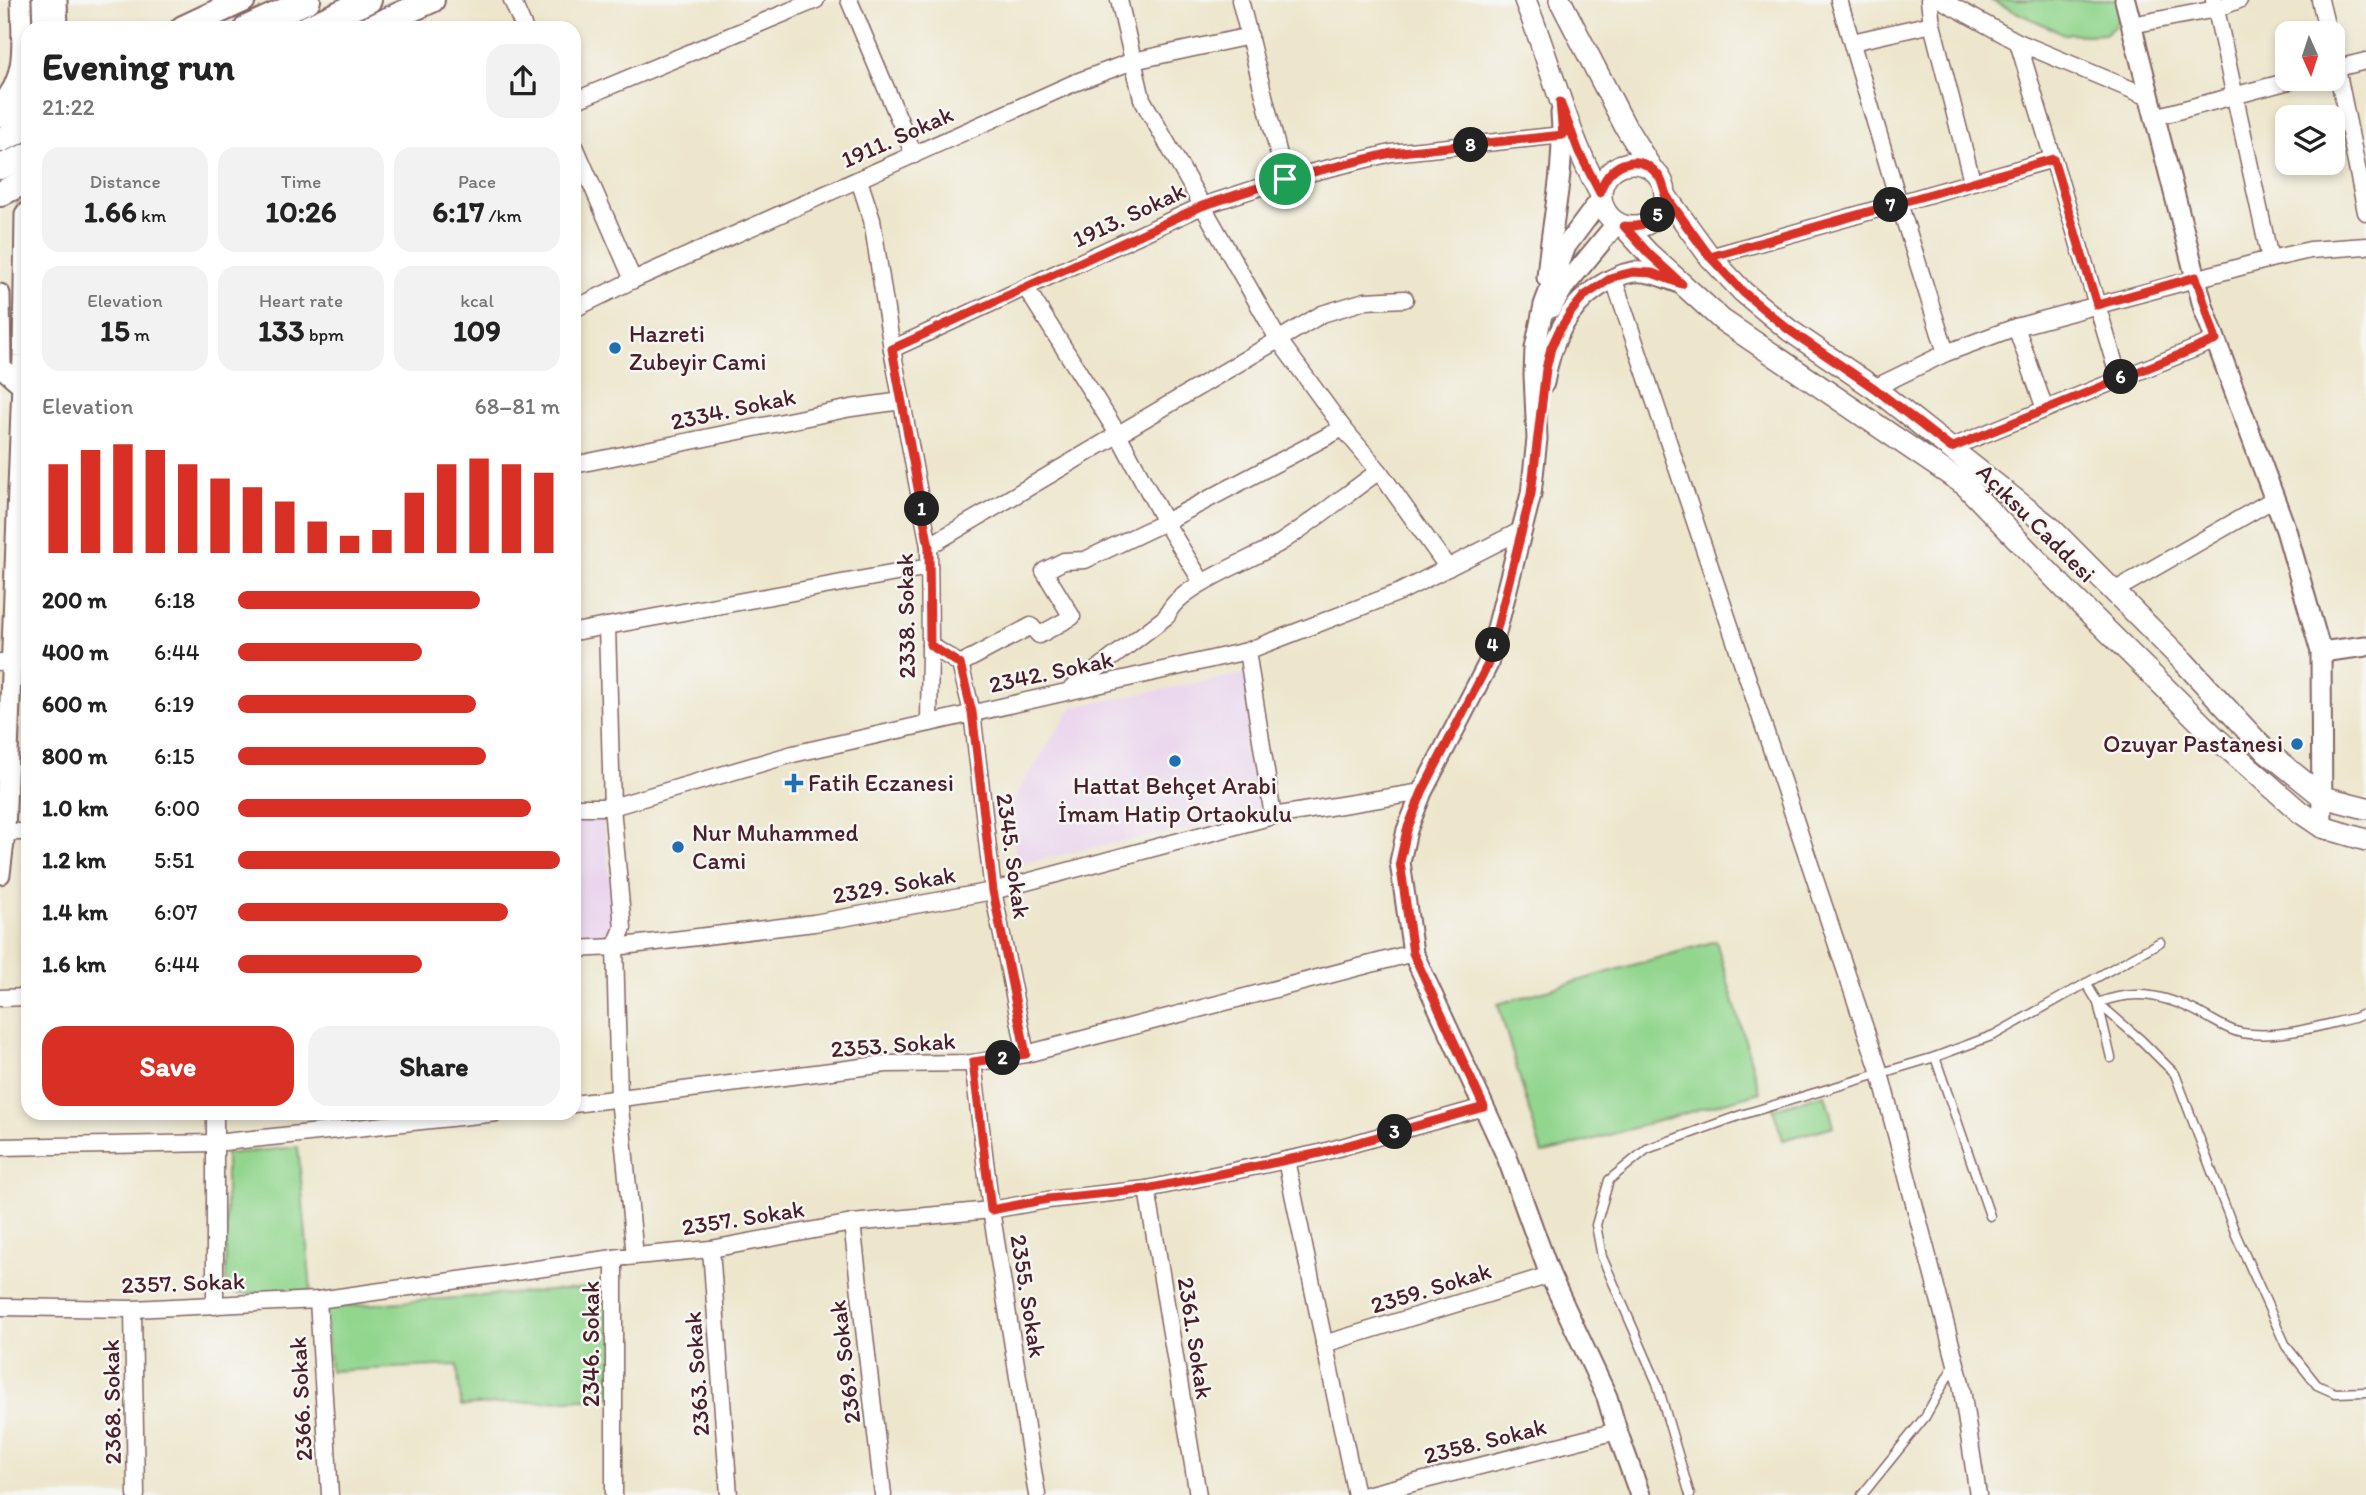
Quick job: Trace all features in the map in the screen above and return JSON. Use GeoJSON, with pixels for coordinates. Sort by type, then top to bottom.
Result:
{"type":"FeatureCollection","features":[{"type":"Feature","properties":{"kind":"highway"},"geometry":{"type":"LineString","coordinates":[[198,21],[243,0]]}},
{"type":"Feature","properties":{"kind":"highway"},"geometry":{"type":"LineString","coordinates":[[262,21],[308,0]]}},
{"type":"Feature","properties":{"kind":"highway"},"geometry":{"type":"LineString","coordinates":[[322,21],[369,0]]}},
{"type":"Feature","properties":{"kind":"highway"},"geometry":{"type":"LineString","coordinates":[[386,21],[432,0]]}},
{"type":"Feature","properties":{"kind":"highway"},"geometry":{"type":"LineString","coordinates":[[0,114],[21,104]]}},
{"type":"Feature","properties":{"kind":"highway"},"geometry":{"type":"LineString","coordinates":[[0,140],[21,130]]}},
{"type":"Feature","properties":{"kind":"highway"},"geometry":{"type":"LineString","coordinates":[[0,167],[21,158]]}},
{"type":"Feature","properties":{"kind":"highway"},"geometry":{"type":"LineString","coordinates":[[0,194],[21,184]]}},
{"type":"Feature","properties":{"kind":"main road"},"geometry":{"type":"LineString","coordinates":[[1525,0],[1560,102],[1606,214],[1621,225],[1636,227],[1646,224],[1655,219],[1661,211],[1665,195],[1662,181],[1625,126],[1560,0]]}},
{"type":"Feature","properties":{"kind":"main road"},"geometry":{"type":"LineString","coordinates":[[1600,196],[1602,182],[1617,166],[1638,163],[1651,168]]}},
{"type":"Feature","properties":{"kind":"main road","name":"Açıksu Caddesi"},"geometry":{"type":"LineString","coordinates":[[1665,195],[1710,257],[1743,292],[1789,330],[1874,388],[2050,527],[2184,662],[2266,751],[2323,797],[2366,808]]}},
{"type":"Feature","properties":{"kind":"main road","name":"Açıksu Caddesi"},"geometry":{"type":"LineString","coordinates":[[1621,225],[1722,320],[1965,485],[2067,591],[2217,738],[2300,812],[2322,827],[2366,840]]}},
{"type":"Feature","properties":{"kind":"street"},"geometry":{"type":"LineString","coordinates":[[21,0],[21,21]]}},
{"type":"Feature","properties":{"kind":"street"},"geometry":{"type":"LineString","coordinates":[[42,0],[43,21]]}},
{"type":"Feature","properties":{"kind":"street"},"geometry":{"type":"LineString","coordinates":[[57,0],[58,21]]}},
{"type":"Feature","properties":{"kind":"street"},"geometry":{"type":"LineString","coordinates":[[512,0],[521,21]]}},
{"type":"Feature","properties":{"kind":"street"},"geometry":{"type":"LineString","coordinates":[[581,98],[816,0]]}},
{"type":"Feature","properties":{"kind":"street"},"geometry":{"type":"LineString","coordinates":[[849,0],[914,155]]}},
{"type":"Feature","properties":{"kind":"street"},"geometry":{"type":"LineString","coordinates":[[1119,0],[1142,99],[1278,339],[1343,428],[1379,471],[1448,568]]}},
{"type":"Feature","properties":{"kind":"street"},"geometry":{"type":"LineString","coordinates":[[1240,0],[1285,179]]}},
{"type":"Feature","properties":{"kind":"street"},"geometry":{"type":"LineString","coordinates":[[1839,0],[1946,353]]}},
{"type":"Feature","properties":{"kind":"street"},"geometry":{"type":"LineString","coordinates":[[1929,0],[1932,24],[1972,181]]}},
{"type":"Feature","properties":{"kind":"street"},"geometry":{"type":"LineString","coordinates":[[1941,0],[2018,42],[2150,97]]}},
{"type":"Feature","properties":{"kind":"street"},"geometry":{"type":"LineString","coordinates":[[2125,0],[2196,277],[2216,340],[2286,530],[2321,652],[2322,827]]}},
{"type":"Feature","properties":{"kind":"street"},"geometry":{"type":"LineString","coordinates":[[2131,25],[2239,0]]}},
{"type":"Feature","properties":{"kind":"street"},"geometry":{"type":"LineString","coordinates":[[2319,0],[2325,21]]}},
{"type":"Feature","properties":{"kind":"street"},"geometry":{"type":"LineString","coordinates":[[2215,4],[2270,259]]}},
{"type":"Feature","properties":{"kind":"street"},"geometry":{"type":"LineString","coordinates":[[1852,42],[1932,24]]}},
{"type":"Feature","properties":{"kind":"street","name":"1911. Sokak"},"geometry":{"type":"LineString","coordinates":[[581,306],[1074,83],[1133,61],[1250,36]]}},
{"type":"Feature","properties":{"kind":"street"},"geometry":{"type":"LineString","coordinates":[[2018,42],[2119,378]]}},
{"type":"Feature","properties":{"kind":"street"},"geometry":{"type":"LineString","coordinates":[[2345,66],[2366,61]]}},
{"type":"Feature","properties":{"kind":"street"},"geometry":{"type":"LineString","coordinates":[[0,105],[17,79],[21,65]]}},
{"type":"Feature","properties":{"kind":"street"},"geometry":{"type":"LineString","coordinates":[[2155,117],[2275,85]]}},
{"type":"Feature","properties":{"kind":"street"},"geometry":{"type":"LineString","coordinates":[[2340,91],[2366,212]]}},
{"type":"Feature","properties":{"kind":"street"},"geometry":{"type":"LineString","coordinates":[[1537,439],[1535,348],[1544,305],[1548,256],[1561,177],[1563,135],[1560,102]]}},
{"type":"Feature","properties":{"kind":"street","name":"1913. Sokak"},"geometry":{"type":"LineString","coordinates":[[892,349],[1202,206],[1285,179],[1391,153],[1563,135]]}},
{"type":"Feature","properties":{"kind":"street"},"geometry":{"type":"LineString","coordinates":[[1710,257],[2053,159]]}},
{"type":"Feature","properties":{"kind":"street"},"geometry":{"type":"LineString","coordinates":[[581,160],[633,281]]}},
{"type":"Feature","properties":{"kind":"street","name":"2338. Sokak"},"geometry":{"type":"LineString","coordinates":[[859,180],[872,220],[892,349],[929,547],[929,723]]}},
{"type":"Feature","properties":{"kind":"street"},"geometry":{"type":"LineString","coordinates":[[1544,305],[1566,246],[1600,196]]}},
{"type":"Feature","properties":{"kind":"street"},"geometry":{"type":"LineString","coordinates":[[1535,348],[1549,311],[1564,288],[1621,225]]}},
{"type":"Feature","properties":{"kind":"street"},"geometry":{"type":"LineString","coordinates":[[1874,388],[1946,353],[2016,327],[2270,259],[2310,250],[2366,246]]}},
{"type":"Feature","properties":{"kind":"street"},"geometry":{"type":"LineString","coordinates":[[1640,1495],[1616,1430],[1607,1396],[1550,1275],[1507,1157],[1413,953],[1400,862],[1407,830],[1422,792],[1488,664],[1531,494],[1546,369],[1559,331],[1584,296],[1613,277],[1633,272],[1652,273],[1682,284]]}},
{"type":"Feature","properties":{"kind":"street"},"geometry":{"type":"LineString","coordinates":[[1613,277],[1880,1073],[1955,1362],[1978,1495]]}},
{"type":"Feature","properties":{"kind":"street"},"geometry":{"type":"LineString","coordinates":[[1026,288],[1118,434],[1165,522],[1202,582]]}},
{"type":"Feature","properties":{"kind":"street"},"geometry":{"type":"LineString","coordinates":[[0,294],[0,367],[21,367]]}},
{"type":"Feature","properties":{"kind":"street"},"geometry":{"type":"LineString","coordinates":[[929,547],[1322,314],[1366,301],[1405,299]]}},
{"type":"Feature","properties":{"kind":"street"},"geometry":{"type":"LineString","coordinates":[[2016,327],[2045,409]]}},
{"type":"Feature","properties":{"kind":"street"},"geometry":{"type":"LineString","coordinates":[[1951,448],[2216,340]]}},
{"type":"Feature","properties":{"kind":"street","name":"2334. Sokak"},"geometry":{"type":"LineString","coordinates":[[581,464],[851,408],[902,401]]}},
{"type":"Feature","properties":{"kind":"street"},"geometry":{"type":"LineString","coordinates":[[930,645],[960,664],[1031,626],[1039,635],[1072,617],[1044,571],[1064,561],[1085,560],[1165,522],[1343,428]]}},
{"type":"Feature","properties":{"kind":"street"},"geometry":{"type":"LineString","coordinates":[[1067,693],[1167,616],[1170,609],[1202,582],[1281,542],[1379,471]]}},
{"type":"Feature","properties":{"kind":"street"},"geometry":{"type":"LineString","coordinates":[[2114,591],[2274,499]]}},
{"type":"Feature","properties":{"kind":"street","name":"2342. Sokak"},"geometry":{"type":"LineString","coordinates":[[581,807],[612,807],[793,754],[1247,651],[1400,592],[1522,530]]}},
{"type":"Feature","properties":{"kind":"street"},"geometry":{"type":"LineString","coordinates":[[581,631],[929,567]]}},
{"type":"Feature","properties":{"kind":"street"},"geometry":{"type":"LineString","coordinates":[[0,874],[21,572]]}},
{"type":"Feature","properties":{"kind":"street","name":"2346. Sokak"},"geometry":{"type":"LineString","coordinates":[[607,626],[612,807],[623,928],[615,947],[618,1097],[635,1256],[614,1258],[614,1495]]}},
{"type":"Feature","properties":{"kind":"street"},"geometry":{"type":"LineString","coordinates":[[2321,652],[2366,646]]}},
{"type":"Feature","properties":{"kind":"street"},"geometry":{"type":"LineString","coordinates":[[1247,651],[1273,816]]}},
{"type":"Feature","properties":{"kind":"street","name":"2345. Sokak"},"geometry":{"type":"LineString","coordinates":[[960,664],[972,712],[993,891],[1026,1054]]}},
{"type":"Feature","properties":{"kind":"street","name":"2329. Sokak"},"geometry":{"type":"LineString","coordinates":[[581,948],[615,947],[814,923],[993,891],[1273,816],[1422,792]]}},
{"type":"Feature","properties":{"kind":"street"},"geometry":{"type":"LineString","coordinates":[[3,833],[21,832]]}},
{"type":"Feature","properties":{"kind":"street","name":"2353. Sokak"},"geometry":{"type":"LineString","coordinates":[[581,1103],[886,1064],[973,1062],[1026,1054],[1413,953]]}},
{"type":"Feature","properties":{"kind":"street"},"geometry":{"type":"LineString","coordinates":[[0,998],[21,997]]}},
{"type":"Feature","properties":{"kind":"street","name":"2355. Sokak"},"geometry":{"type":"LineString","coordinates":[[973,1062],[991,1210],[1037,1495]]}},
{"type":"Feature","properties":{"kind":"street","name":"2357. Sokak"},"geometry":{"type":"LineString","coordinates":[[0,1307],[133,1309],[318,1300],[614,1258],[711,1249],[852,1223],[991,1210],[1048,1199],[1147,1189],[1320,1153],[1484,1107]]}},
{"type":"Feature","properties":{"kind":"street"},"geometry":{"type":"LineString","coordinates":[[215,1120],[215,1306]]}},
{"type":"Feature","properties":{"kind":"street"},"geometry":{"type":"LineString","coordinates":[[0,1147],[215,1143],[431,1120]]}},
{"type":"Feature","properties":{"kind":"street"},"geometry":{"type":"LineString","coordinates":[[1286,1160],[1356,1495]]}},
{"type":"Feature","properties":{"kind":"street","name":"2361. Sokak"},"geometry":{"type":"LineString","coordinates":[[1147,1189],[1198,1495]]}},
{"type":"Feature","properties":{"kind":"street","name":"2369. Sokak"},"geometry":{"type":"LineString","coordinates":[[852,1223],[883,1495]]}},
{"type":"Feature","properties":{"kind":"street","name":"2363. Sokak"},"geometry":{"type":"LineString","coordinates":[[711,1249],[729,1495]]}},
{"type":"Feature","properties":{"kind":"street","name":"2359. Sokak"},"geometry":{"type":"LineString","coordinates":[[1324,1344],[1550,1275]]}},
{"type":"Feature","properties":{"kind":"street","name":"2366. Sokak"},"geometry":{"type":"LineString","coordinates":[[318,1300],[330,1495]]}},
{"type":"Feature","properties":{"kind":"street","name":"2368. Sokak"},"geometry":{"type":"LineString","coordinates":[[133,1309],[136,1495]]}},
{"type":"Feature","properties":{"kind":"street","name":"2358. Sokak"},"geometry":{"type":"LineString","coordinates":[[1366,1495],[1616,1430]]}},
{"type":"Feature","properties":{"kind":"lane"},"geometry":{"type":"LineString","coordinates":[[1690,1495],[1657,1383],[1602,1256],[1596,1225],[1609,1180],[1647,1149],[1741,1115],[1935,1057],[1994,1035],[2160,943]]}},
{"type":"Feature","properties":{"kind":"lane"},"geometry":{"type":"LineString","coordinates":[[2086,984],[2098,1003],[2175,1074],[2236,1235],[2286,1346],[2317,1385],[2335,1392],[2366,1392]]}},
{"type":"Feature","properties":{"kind":"lane"},"geometry":{"type":"LineString","coordinates":[[2098,1003],[2107,999],[2145,994],[2182,1003],[2238,1032],[2268,1036],[2354,1018],[2366,1013]]}},
{"type":"Feature","properties":{"kind":"lane"},"geometry":{"type":"LineString","coordinates":[[2098,1003],[2111,1058]]}},
{"type":"Feature","properties":{"kind":"lane"},"geometry":{"type":"LineString","coordinates":[[1935,1057],[1990,1216]]}},
{"type":"Feature","properties":{"kind":"lane"},"geometry":{"type":"LineString","coordinates":[[1862,1495],[1925,1417],[1955,1362]]}},
{"type":"Feature","properties":{"kind":"shaded area","name":"Hattat Behçet Arabi İmam Hatip Ortaokulu"},"geometry":{"type":"Polygon","coordinates":[[[1249,673],[1273,816],[1107,844],[1017,865],[1009,806],[1072,707],[1249,673]]]}},
{"type":"Feature","properties":{"kind":"shaded area"},"geometry":{"type":"Polygon","coordinates":[[[603,818],[617,937],[581,941],[581,820],[603,818]]]}},
{"type":"Feature","properties":{"kind":"green space"},"geometry":{"type":"Polygon","coordinates":[[[1990,0],[2118,0],[2121,11],[2115,26],[2105,34],[2064,34],[1990,0]]]}},
{"type":"Feature","properties":{"kind":"green space"},"geometry":{"type":"Polygon","coordinates":[[[1716,941],[1760,1092],[1542,1154],[1498,1004],[1716,941]]]}},
{"type":"Feature","properties":{"kind":"green space"},"geometry":{"type":"Polygon","coordinates":[[[1825,1094],[1834,1126],[1783,1140],[1773,1109],[1825,1094]]]}},
{"type":"Feature","properties":{"kind":"green space"},"geometry":{"type":"Polygon","coordinates":[[[298,1147],[311,1291],[239,1294],[231,1291],[226,1280],[226,1154],[298,1147]]]}},
{"type":"Feature","properties":{"kind":"green space"},"geometry":{"type":"Polygon","coordinates":[[[612,1286],[617,1397],[461,1406],[457,1365],[330,1371],[324,1308],[612,1286]]]}},
{"type":"Feature","properties":{"kind":"place","name":"Hazreti Zubeyir Cami"},"geometry":{"type":"Point","coordinates":[615,348]}},
{"type":"Feature","properties":{"kind":"place","name":"Ozuyar Pastanesi"},"geometry":{"type":"Point","coordinates":[2297,744]}},
{"type":"Feature","properties":{"kind":"place","name":"Hattat Behçet Arabi İmam Hatip Ortaokulu"},"geometry":{"type":"Point","coordinates":[1175,761]}},
{"type":"Feature","properties":{"kind":"place","name":"Fatih Eczanesi"},"geometry":{"type":"Point","coordinates":[794,783]}},
{"type":"Feature","properties":{"kind":"place","name":"Nur Muhammed Cami"},"geometry":{"type":"Point","coordinates":[678,847]}},
{"type":"Feature","properties":{"kind":"route"},"geometry":{"type":"LineString","coordinates":[[1285,179],[1202,206],[892,349],[929,547],[930,645],[960,664],[972,712],[993,891],[1026,1054],[973,1062],[991,1210],[1048,1199],[1147,1189],[1320,1153],[1484,1107],[1413,953],[1400,862],[1407,830],[1422,792],[1488,664],[1531,494],[1543,386],[1551,348],[1571,312],[1584,296],[1613,277],[1633,272],[1652,273],[1682,284],[1648,253],[1624,226],[1636,227],[1655,219],[1661,211],[1665,195],[1710,257],[1743,292],[1789,330],[1874,388],[1951,448],[2216,340],[2203,306],[2196,277],[2097,305],[2053,159],[1710,257],[1688,228],[1665,195],[1662,181],[1656,172],[1648,166],[1638,163],[1617,166],[1602,182],[1600,193],[1588,173],[1560,102],[1563,135],[1391,153],[1285,179]]}}]}
